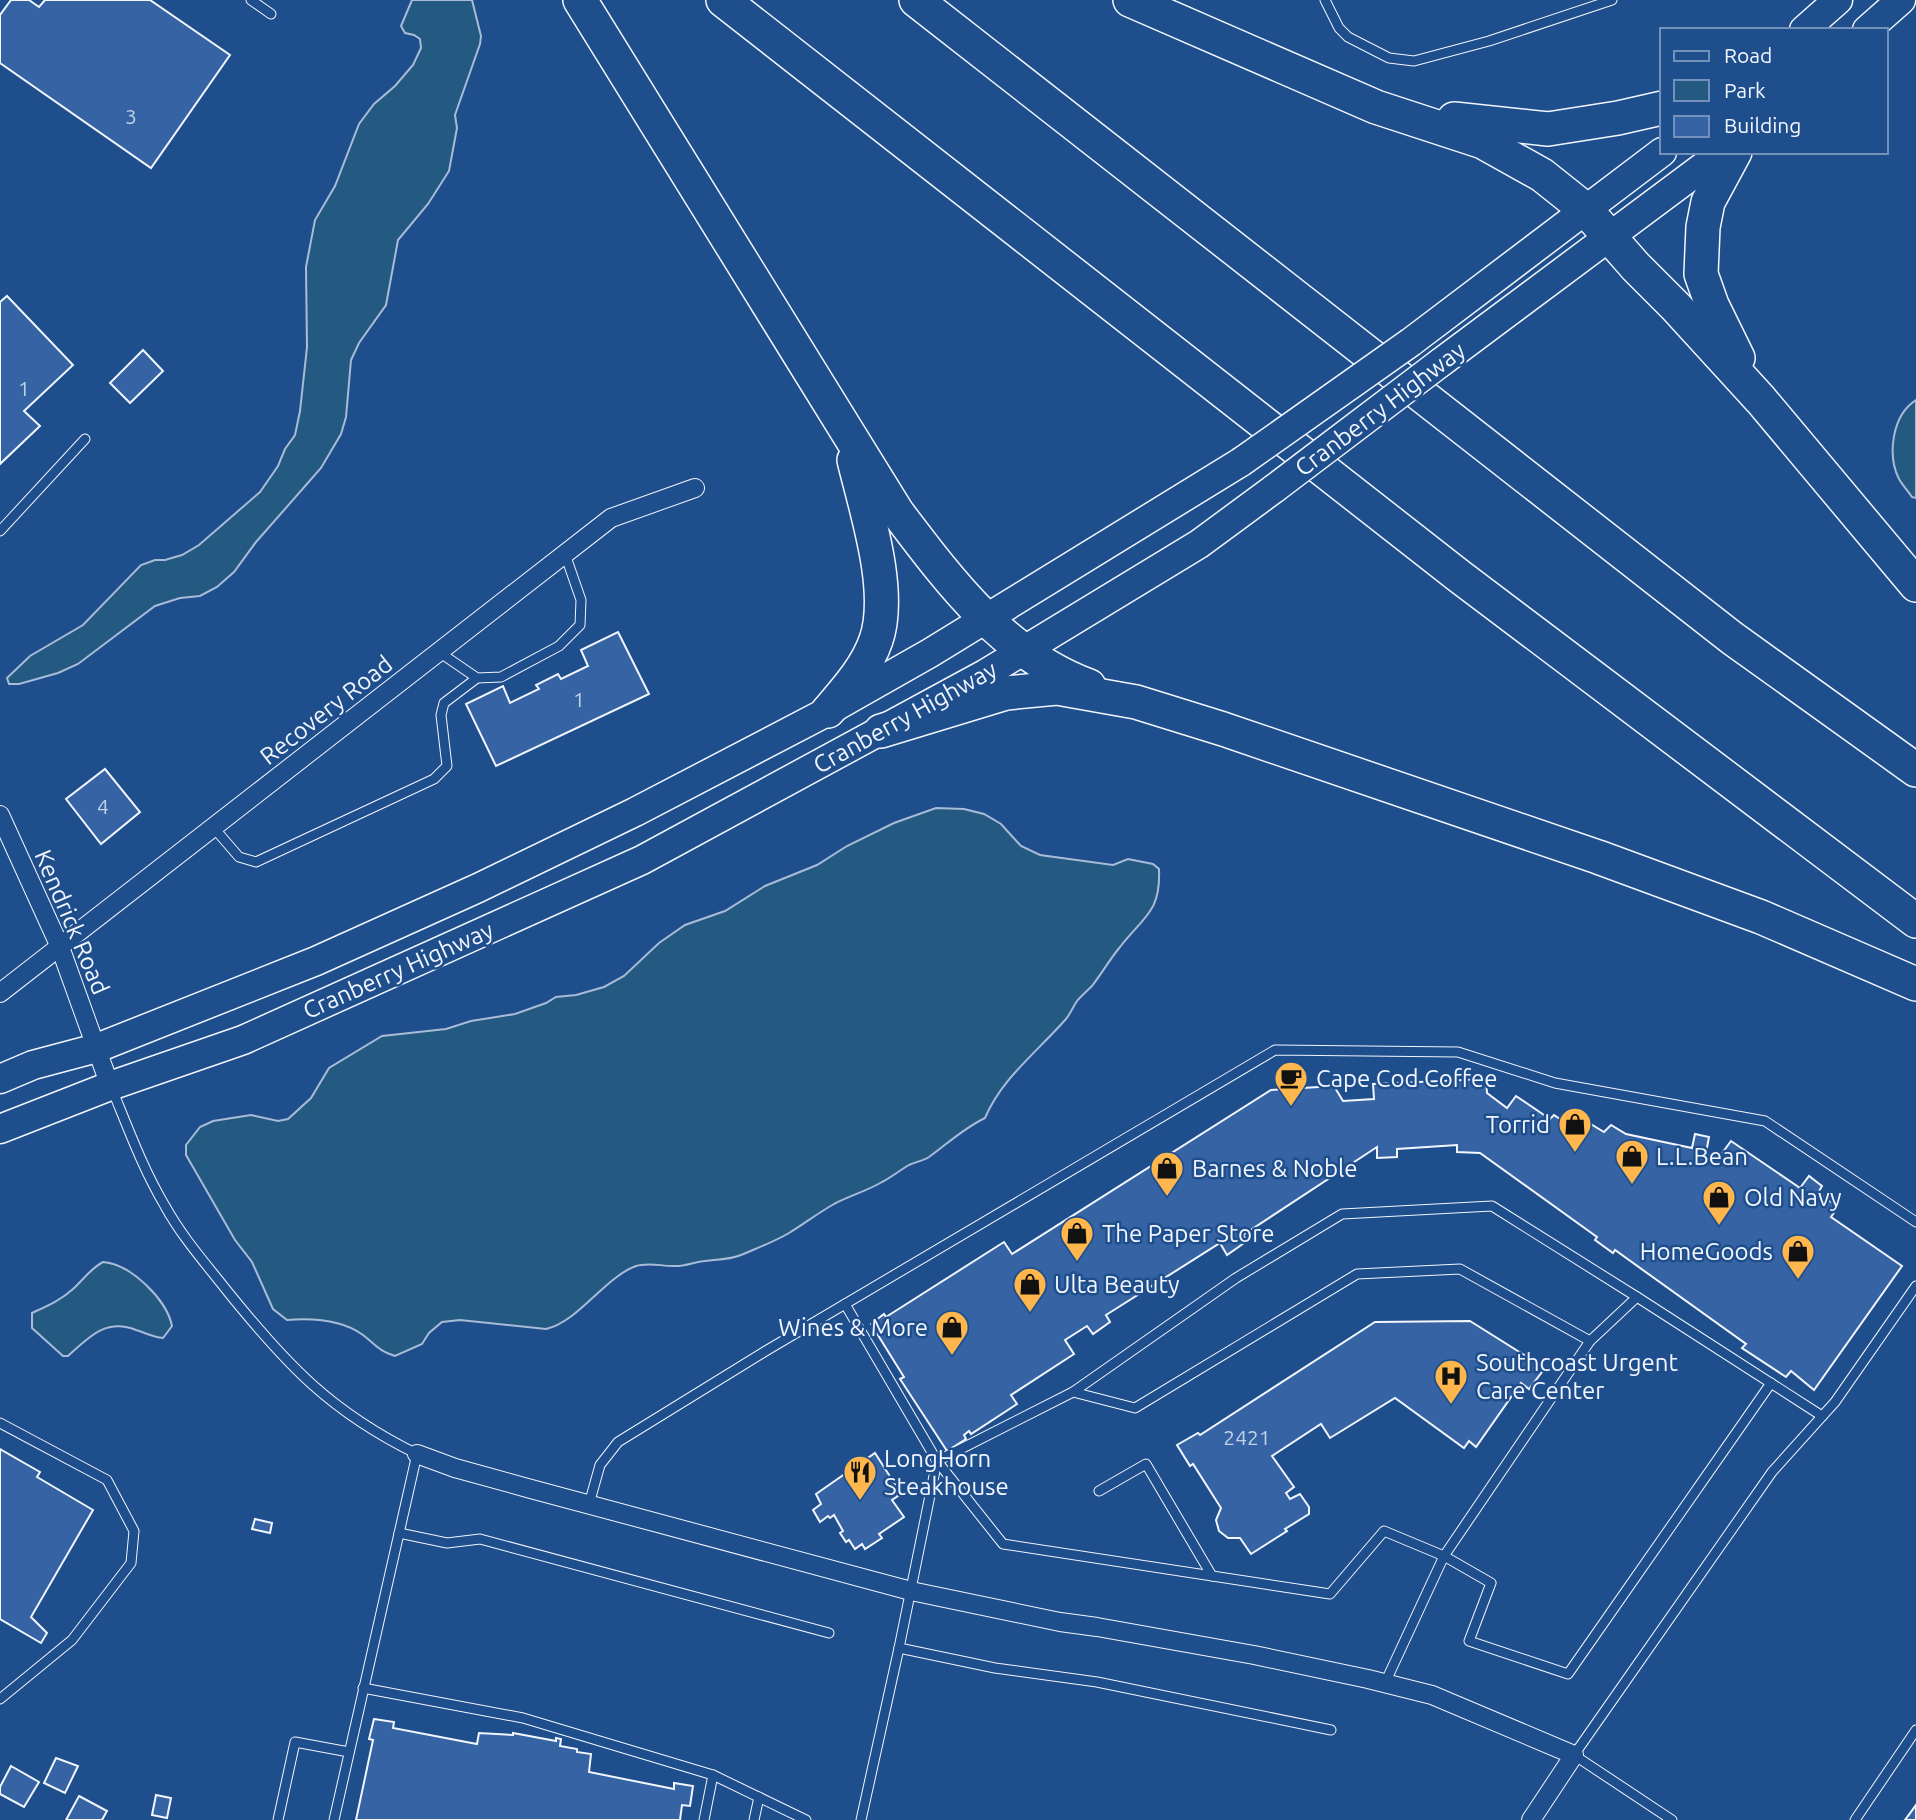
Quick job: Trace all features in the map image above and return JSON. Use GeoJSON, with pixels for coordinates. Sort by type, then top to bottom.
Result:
{"type":"FeatureCollection","features":[{"type":"Feature","properties":{"kind":"highway"},"geometry":{"type":"LineString","coordinates":[[580,0],[897,512],[951,583],[985,619],[1023,651],[1072,679],[1598,857],[1761,917],[1916,984]]}},
{"type":"Feature","properties":{"kind":"highway"},"geometry":{"type":"LineString","coordinates":[[723,0],[1459,576],[1916,921]]}},
{"type":"Feature","properties":{"kind":"highway"},"geometry":{"type":"LineString","coordinates":[[916,0],[1732,638],[1916,770]]}},
{"type":"Feature","properties":{"kind":"highway"},"geometry":{"type":"LineString","coordinates":[[1130,0],[1376,107],[1483,142],[1542,174],[1586,210],[1761,400],[1916,585]]}},
{"type":"Feature","properties":{"kind":"highway"},"geometry":{"type":"LineString","coordinates":[[1376,107],[1479,123],[1548,128],[1618,118],[1660,108]]}},
{"type":"Feature","properties":{"kind":"highway"},"geometry":{"type":"LineString","coordinates":[[1734,154],[1708,202],[1703,227],[1701,274],[1712,304],[1761,400]]}},
{"type":"Feature","properties":{"kind":"highway"},"geometry":{"type":"LineString","coordinates":[[828,711],[861,669],[876,642],[880,624],[881,604],[876,553],[848,434]]}},
{"type":"Feature","properties":{"kind":"highway"},"geometry":{"type":"LineString","coordinates":[[881,731],[1006,693],[1056,688],[1136,702]]}},
{"type":"Feature","properties":{"kind":"main road"},"geometry":{"type":"LineString","coordinates":[[1806,28],[1838,0]]}},
{"type":"Feature","properties":{"kind":"main road"},"geometry":{"type":"LineString","coordinates":[[1869,28],[1900,0]]}},
{"type":"Feature","properties":{"kind":"main road","name":"Cranberry Highway"},"geometry":{"type":"LineString","coordinates":[[0,1079],[33,1065],[97,1048],[316,961],[478,888],[635,812],[828,711],[930,653],[1241,462],[1411,342],[1660,154]]}},
{"type":"Feature","properties":{"kind":"main road","name":"Cranberry Highway"},"geometry":{"type":"LineString","coordinates":[[0,1129],[110,1086],[243,1040],[642,860],[1023,651],[1199,544],[1720,154]]}},
{"type":"Feature","properties":{"kind":"street","name":"Recovery Road"},"geometry":{"type":"LineString","coordinates":[[0,993],[611,518],[695,488]]}},
{"type":"Feature","properties":{"kind":"street","name":"Kendrick Road"},"geometry":{"type":"LineString","coordinates":[[0,815],[60,947],[110,1086]]}},
{"type":"Feature","properties":{"kind":"street"},"geometry":{"type":"LineString","coordinates":[[417,1454],[455,1468],[911,1591],[1060,1622],[1254,1655],[1432,1695],[1574,1755],[1531,1820]]}},
{"type":"Feature","properties":{"kind":"lane"},"geometry":{"type":"LineString","coordinates":[[251,0],[271,15]]}},
{"type":"Feature","properties":{"kind":"lane"},"geometry":{"type":"LineString","coordinates":[[1325,0],[1339,28],[1348,37],[1389,58],[1414,61],[1489,41],[1612,0]]}},
{"type":"Feature","properties":{"kind":"lane"},"geometry":{"type":"LineString","coordinates":[[0,531],[85,439]]}},
{"type":"Feature","properties":{"kind":"lane"},"geometry":{"type":"LineString","coordinates":[[215,828],[239,857],[256,862],[434,779],[447,766],[441,715],[444,703],[477,678],[501,677],[559,646],[580,625],[581,600],[565,554]]}},
{"type":"Feature","properties":{"kind":"lane"},"geometry":{"type":"LineString","coordinates":[[439,652],[477,678]]}},
{"type":"Feature","properties":{"kind":"lane"},"geometry":{"type":"LineString","coordinates":[[589,1504],[600,1465],[618,1442],[845,1304],[1275,1050],[1458,1052],[1555,1083],[1765,1121],[1916,1222]]}},
{"type":"Feature","properties":{"kind":"lane"},"geometry":{"type":"LineString","coordinates":[[110,1086],[164,1206],[258,1328],[290,1365],[326,1398],[370,1428],[417,1454],[334,1820]]}},
{"type":"Feature","properties":{"kind":"lane"},"geometry":{"type":"LineString","coordinates":[[937,1461],[1073,1392],[1236,1278],[1342,1214],[1492,1206],[1822,1416]]}},
{"type":"Feature","properties":{"kind":"lane"},"geometry":{"type":"LineString","coordinates":[[1073,1392],[1135,1408],[1357,1274],[1460,1269],[1590,1341]]}},
{"type":"Feature","properties":{"kind":"lane"},"geometry":{"type":"LineString","coordinates":[[1672,1820],[1574,1755],[1772,1472],[1835,1402],[1916,1286]]}},
{"type":"Feature","properties":{"kind":"lane"},"geometry":{"type":"LineString","coordinates":[[1385,1683],[1444,1556],[1590,1341],[1637,1297]]}},
{"type":"Feature","properties":{"kind":"lane"},"geometry":{"type":"LineString","coordinates":[[845,1304],[937,1461],[1003,1544],[1330,1594],[1384,1531],[1444,1556],[1491,1583],[1469,1641],[1568,1674],[1771,1383]]}},
{"type":"Feature","properties":{"kind":"lane"},"geometry":{"type":"LineString","coordinates":[[0,1423],[107,1480],[134,1531],[131,1563],[72,1640],[0,1699]]}},
{"type":"Feature","properties":{"kind":"lane"},"geometry":{"type":"LineString","coordinates":[[861,1820],[937,1461]]}},
{"type":"Feature","properties":{"kind":"lane"},"geometry":{"type":"LineString","coordinates":[[1099,1491],[1146,1464],[1212,1576]]}},
{"type":"Feature","properties":{"kind":"lane"},"geometry":{"type":"LineString","coordinates":[[399,1533],[447,1544],[480,1539],[830,1633]]}},
{"type":"Feature","properties":{"kind":"lane"},"geometry":{"type":"LineString","coordinates":[[899,1648],[995,1668],[1097,1682],[1331,1730]]}},
{"type":"Feature","properties":{"kind":"lane"},"geometry":{"type":"LineString","coordinates":[[363,1688],[523,1718],[713,1775],[806,1820]]}},
{"type":"Feature","properties":{"kind":"lane"},"geometry":{"type":"LineString","coordinates":[[1856,1820],[1916,1730]]}},
{"type":"Feature","properties":{"kind":"lane"},"geometry":{"type":"LineString","coordinates":[[278,1820],[295,1742],[349,1752]]}},
{"type":"Feature","properties":{"kind":"lane"},"geometry":{"type":"LineString","coordinates":[[704,1820],[713,1775]]}},
{"type":"Feature","properties":{"kind":"lane"},"geometry":{"type":"LineString","coordinates":[[754,1820],[759,1797]]}},
{"type":"Feature","properties":{"kind":"green space"},"geometry":{"type":"Polygon","coordinates":[[[412,0],[472,0],[481,36],[480,44],[455,115],[457,128],[449,171],[428,204],[398,240],[386,305],[359,343],[351,360],[346,417],[341,434],[321,468],[256,542],[234,572],[217,587],[200,596],[180,598],[155,606],[78,664],[58,673],[19,684],[9,684],[7,678],[30,656],[83,625],[141,565],[182,555],[199,545],[260,492],[278,466],[295,435],[300,411],[307,347],[306,267],[315,220],[335,186],[359,124],[374,104],[395,86],[413,65],[421,48],[420,39],[405,33],[401,26],[412,0]]]}},
{"type":"Feature","properties":{"kind":"green space"},"geometry":{"type":"Polygon","coordinates":[[[1916,400],[1916,498],[1912,497],[1899,479],[1893,459],[1893,447],[1897,425],[1908,407],[1916,400]]]}},
{"type":"Feature","properties":{"kind":"green space"},"geometry":{"type":"Polygon","coordinates":[[[936,808],[964,809],[984,814],[1001,824],[1021,846],[1040,855],[1113,865],[1128,859],[1153,864],[1159,869],[1157,895],[1149,912],[1092,986],[1077,1001],[1066,1019],[1010,1078],[985,1118],[927,1158],[834,1204],[777,1239],[732,1258],[681,1266],[636,1266],[613,1280],[569,1318],[546,1329],[460,1320],[442,1322],[429,1333],[422,1344],[395,1356],[345,1326],[316,1320],[287,1320],[273,1309],[252,1262],[235,1240],[186,1155],[186,1145],[200,1127],[213,1121],[251,1115],[278,1121],[288,1119],[311,1098],[329,1068],[382,1036],[446,1029],[471,1021],[515,1014],[556,997],[576,995],[604,987],[624,976],[659,943],[685,925],[725,911],[765,886],[817,865],[847,846],[894,823],[936,808]]]}},
{"type":"Feature","properties":{"kind":"green space"},"geometry":{"type":"Polygon","coordinates":[[[103,1262],[125,1269],[146,1285],[163,1305],[172,1326],[163,1338],[125,1327],[107,1328],[91,1336],[68,1356],[63,1356],[32,1328],[32,1313],[64,1296],[103,1262]]]}},
{"type":"Feature","properties":{"kind":"building"},"geometry":{"type":"Polygon","coordinates":[[[11,0],[29,0],[39,7],[45,0],[150,0],[230,55],[151,168],[0,63],[0,15],[11,0]]]}},
{"type":"Feature","properties":{"kind":"building"},"geometry":{"type":"Polygon","coordinates":[[[7,296],[73,365],[24,411],[40,426],[0,464],[0,302],[7,296]]]}},
{"type":"Feature","properties":{"kind":"building"},"geometry":{"type":"Polygon","coordinates":[[[143,350],[163,371],[130,403],[110,383],[143,350]]]}},
{"type":"Feature","properties":{"kind":"building"},"geometry":{"type":"Polygon","coordinates":[[[618,632],[649,694],[496,766],[466,704],[503,686],[510,703],[539,689],[536,685],[558,674],[561,679],[588,666],[581,650],[618,632]]]}},
{"type":"Feature","properties":{"kind":"building"},"geometry":{"type":"Polygon","coordinates":[[[105,769],[140,812],[101,844],[66,799],[105,769]]]}},
{"type":"Feature","properties":{"kind":"building"},"geometry":{"type":"Polygon","coordinates":[[[1486,1079],[1487,1093],[1507,1108],[1516,1096],[1550,1119],[1554,1115],[1573,1128],[1577,1123],[1585,1127],[1589,1123],[1604,1132],[1611,1125],[1626,1134],[1692,1148],[1695,1134],[1709,1137],[1706,1153],[1717,1160],[1731,1141],[1800,1188],[1809,1176],[1822,1186],[1818,1193],[1838,1207],[1831,1217],[1902,1266],[1814,1390],[1791,1371],[1786,1377],[1742,1348],[1746,1344],[1615,1250],[1613,1253],[1595,1240],[1597,1237],[1480,1153],[1457,1152],[1457,1145],[1397,1149],[1397,1157],[1377,1158],[1377,1147],[1243,1235],[1247,1241],[1227,1255],[1220,1243],[1106,1315],[1110,1322],[1093,1334],[1087,1326],[1065,1340],[1074,1354],[1011,1395],[1017,1404],[971,1434],[969,1431],[964,1435],[966,1439],[947,1451],[900,1379],[904,1377],[871,1324],[1004,1242],[1012,1254],[1271,1090],[1334,1086],[1343,1101],[1374,1099],[1373,1084],[1486,1079]]]}},
{"type":"Feature","properties":{"kind":"building"},"geometry":{"type":"Polygon","coordinates":[[[1470,1321],[1545,1368],[1529,1389],[1521,1383],[1476,1447],[1469,1441],[1464,1448],[1395,1398],[1330,1438],[1321,1424],[1272,1456],[1294,1487],[1286,1493],[1290,1499],[1300,1494],[1309,1507],[1309,1514],[1285,1529],[1287,1531],[1251,1554],[1240,1538],[1228,1538],[1219,1531],[1216,1520],[1221,1508],[1193,1464],[1190,1466],[1177,1445],[1198,1433],[1200,1435],[1375,1322],[1470,1321]]]}},
{"type":"Feature","properties":{"kind":"building"},"geometry":{"type":"Polygon","coordinates":[[[0,1449],[40,1472],[37,1477],[93,1510],[31,1617],[47,1633],[41,1643],[0,1619],[0,1449]]]}},
{"type":"Feature","properties":{"kind":"building"},"geometry":{"type":"Polygon","coordinates":[[[875,1453],[898,1489],[894,1491],[898,1496],[892,1500],[904,1517],[879,1534],[882,1538],[865,1549],[862,1544],[855,1549],[840,1533],[843,1531],[834,1515],[820,1522],[813,1510],[821,1504],[816,1494],[875,1453]]]}},
{"type":"Feature","properties":{"kind":"building"},"geometry":{"type":"Polygon","coordinates":[[[255,1519],[272,1523],[270,1533],[252,1529],[255,1519]]]}},
{"type":"Feature","properties":{"kind":"building"},"geometry":{"type":"Polygon","coordinates":[[[374,1719],[394,1722],[393,1728],[477,1744],[479,1733],[513,1733],[556,1741],[556,1738],[561,1739],[560,1746],[591,1754],[589,1772],[674,1789],[674,1783],[693,1786],[690,1806],[682,1805],[680,1820],[356,1820],[373,1740],[369,1739],[374,1719]]]}},
{"type":"Feature","properties":{"kind":"building"},"geometry":{"type":"Polygon","coordinates":[[[56,1758],[78,1766],[65,1793],[44,1783],[56,1758]]]}},
{"type":"Feature","properties":{"kind":"building"},"geometry":{"type":"Polygon","coordinates":[[[11,1766],[39,1782],[24,1807],[0,1794],[0,1787],[11,1766]]]}},
{"type":"Feature","properties":{"kind":"building"},"geometry":{"type":"Polygon","coordinates":[[[156,1795],[171,1798],[167,1818],[152,1815],[156,1795]]]}},
{"type":"Feature","properties":{"kind":"building"},"geometry":{"type":"Polygon","coordinates":[[[79,1796],[107,1811],[102,1820],[66,1820],[79,1796]]]}},
{"type":"Feature","properties":{"kind":"building"},"geometry":{"type":"Polygon","coordinates":[[[1916,1805],[1916,1820],[1905,1820],[1916,1805]]]}},
{"type":"Feature","properties":{"kind":"place","name":"Cape Cod Coffee"},"geometry":{"type":"Point","coordinates":[1291,1108]}},
{"type":"Feature","properties":{"kind":"place","name":"Torrid"},"geometry":{"type":"Point","coordinates":[1575,1154]}},
{"type":"Feature","properties":{"kind":"place","name":"L.L.Bean"},"geometry":{"type":"Point","coordinates":[1632,1186]}},
{"type":"Feature","properties":{"kind":"place","name":"Barnes & Noble"},"geometry":{"type":"Point","coordinates":[1167,1198]}},
{"type":"Feature","properties":{"kind":"place","name":"Old Navy"},"geometry":{"type":"Point","coordinates":[1719,1227]}},
{"type":"Feature","properties":{"kind":"place","name":"The Paper Store"},"geometry":{"type":"Point","coordinates":[1077,1263]}},
{"type":"Feature","properties":{"kind":"place","name":"HomeGoods"},"geometry":{"type":"Point","coordinates":[1798,1281]}},
{"type":"Feature","properties":{"kind":"place","name":"Ulta Beauty"},"geometry":{"type":"Point","coordinates":[1030,1314]}},
{"type":"Feature","properties":{"kind":"place","name":"Wines & More"},"geometry":{"type":"Point","coordinates":[952,1357]}},
{"type":"Feature","properties":{"kind":"place","name":"Southcoast Urgent Care Center"},"geometry":{"type":"Point","coordinates":[1451,1406]}},
{"type":"Feature","properties":{"kind":"place","name":"LongHorn Steakhouse"},"geometry":{"type":"Point","coordinates":[860,1502]}}]}
